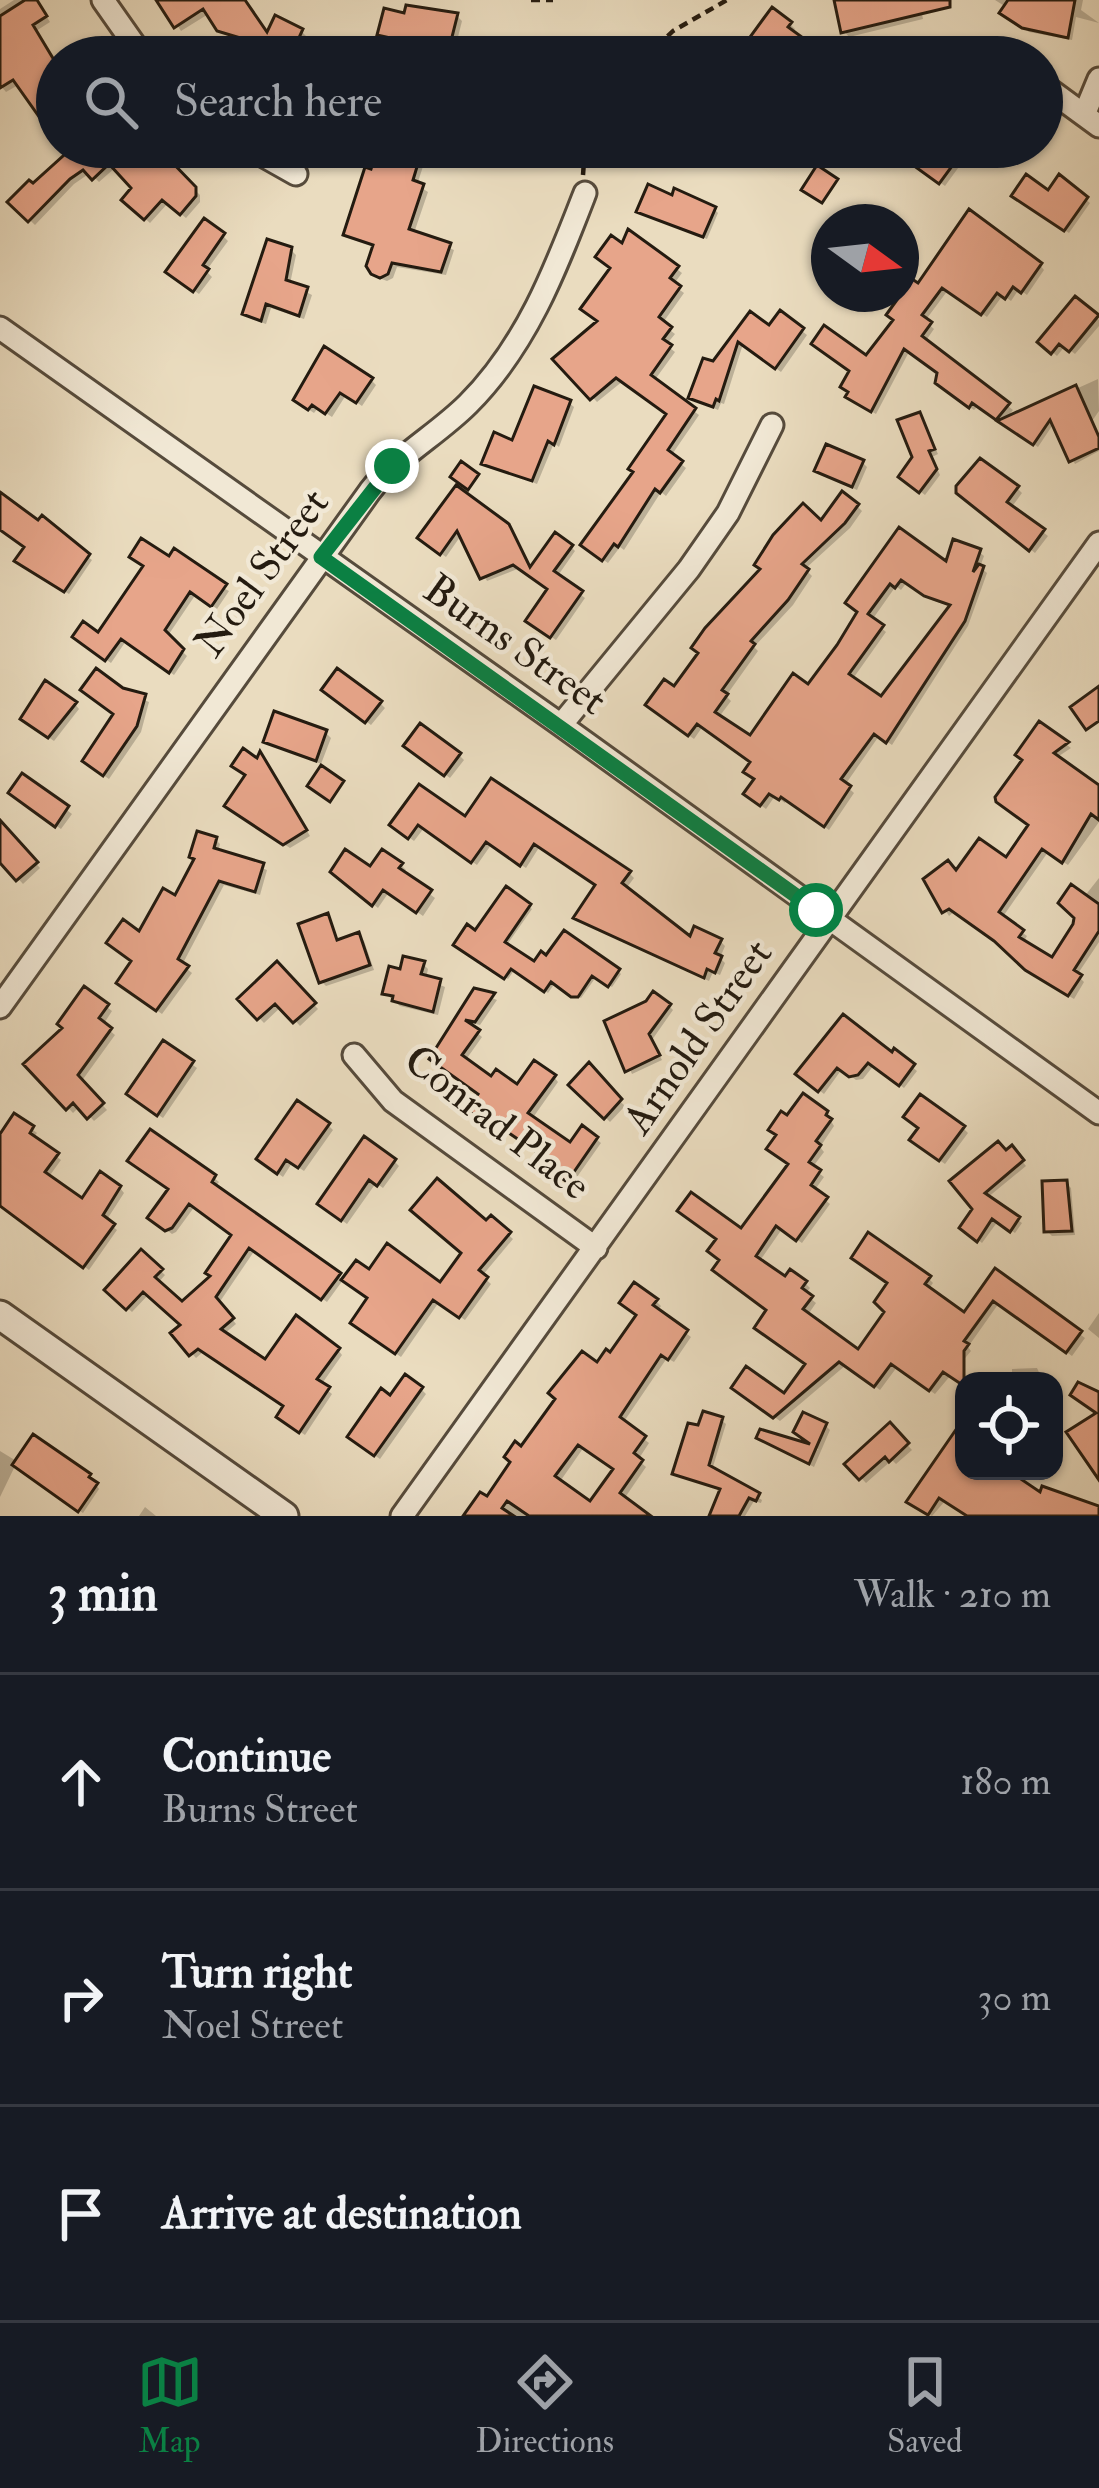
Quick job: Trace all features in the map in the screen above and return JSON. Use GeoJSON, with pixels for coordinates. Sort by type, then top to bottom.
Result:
{"type":"FeatureCollection","features":[{"type":"Feature","properties":{"kind":"street"},"geometry":{"type":"LineString","coordinates":[[103,0],[128,36]]}},
{"type":"Feature","properties":{"kind":"street"},"geometry":{"type":"LineString","coordinates":[[1063,101],[1092,121],[1099,79]]}},
{"type":"Feature","properties":{"kind":"street"},"geometry":{"type":"LineString","coordinates":[[285,168],[296,174]]}},
{"type":"Feature","properties":{"kind":"street","name":"Noel Street"},"geometry":{"type":"LineString","coordinates":[[0,1006],[380,478],[473,399],[528,324],[544,299],[585,193]]}},
{"type":"Feature","properties":{"kind":"street","name":"Burns Street"},"geometry":{"type":"LineString","coordinates":[[0,328],[1099,1113]]}},
{"type":"Feature","properties":{"kind":"street"},"geometry":{"type":"LineString","coordinates":[[561,725],[689,569],[728,513],[772,425]]}},
{"type":"Feature","properties":{"kind":"street","name":"Arnold Street"},"geometry":{"type":"LineString","coordinates":[[402,1516],[1099,543]]}},
{"type":"Feature","properties":{"kind":"street","name":"Conrad Place"},"geometry":{"type":"LineString","coordinates":[[354,1055],[393,1101],[596,1248]]}},
{"type":"Feature","properties":{"kind":"street"},"geometry":{"type":"LineString","coordinates":[[0,1316],[284,1516]]}},
{"type":"Feature","properties":{"kind":"path"},"geometry":{"type":"LineString","coordinates":[[531,0],[553,0]]}},
{"type":"Feature","properties":{"kind":"path"},"geometry":{"type":"LineString","coordinates":[[669,36],[727,0]]}},
{"type":"Feature","properties":{"kind":"building"},"geometry":{"type":"Polygon","coordinates":[[[25,0],[37,0],[47,16],[33,25],[40,36],[36,112],[13,80],[0,88],[0,16],[25,0]]]}},
{"type":"Feature","properties":{"kind":"building"},"geometry":{"type":"Polygon","coordinates":[[[156,0],[245,0],[267,32],[275,15],[303,29],[300,36],[234,36],[217,31],[203,9],[174,28],[156,0]]]}},
{"type":"Feature","properties":{"kind":"building"},"geometry":{"type":"Polygon","coordinates":[[[834,0],[950,0],[950,7],[841,33],[834,0]]]}},
{"type":"Feature","properties":{"kind":"building"},"geometry":{"type":"Polygon","coordinates":[[[1008,0],[1075,0],[1068,38],[1022,28],[999,13],[1008,0]]]}},
{"type":"Feature","properties":{"kind":"building"},"geometry":{"type":"Polygon","coordinates":[[[406,5],[458,13],[452,36],[377,35],[384,8],[404,13],[406,5]]]}},
{"type":"Feature","properties":{"kind":"building"},"geometry":{"type":"Polygon","coordinates":[[[772,7],[792,22],[788,27],[800,36],[751,36],[772,7]]]}},
{"type":"Feature","properties":{"kind":"building"},"geometry":{"type":"Polygon","coordinates":[[[50,168],[105,168],[92,180],[83,170],[70,179],[28,222],[7,202],[29,180],[33,183],[50,168]]]}},
{"type":"Feature","properties":{"kind":"building"},"geometry":{"type":"Polygon","coordinates":[[[113,168],[178,168],[196,187],[196,196],[180,215],[162,200],[144,220],[121,200],[131,188],[113,168]]]}},
{"type":"Feature","properties":{"kind":"building"},"geometry":{"type":"Polygon","coordinates":[[[365,168],[417,168],[413,180],[424,184],[409,229],[451,243],[441,272],[392,263],[388,274],[380,278],[366,266],[373,245],[343,235],[365,168]]]}},
{"type":"Feature","properties":{"kind":"building"},"geometry":{"type":"Polygon","coordinates":[[[815,168],[838,179],[822,203],[801,190],[815,168]]]}},
{"type":"Feature","properties":{"kind":"building"},"geometry":{"type":"Polygon","coordinates":[[[917,168],[951,168],[939,184],[917,168]]]}},
{"type":"Feature","properties":{"kind":"building"},"geometry":{"type":"Polygon","coordinates":[[[1026,174],[1048,190],[1059,174],[1088,197],[1064,231],[1011,196],[1026,174]]]}},
{"type":"Feature","properties":{"kind":"building"},"geometry":{"type":"Polygon","coordinates":[[[648,184],[672,195],[674,188],[716,207],[703,237],[636,212],[648,184]]]}},
{"type":"Feature","properties":{"kind":"building"},"geometry":{"type":"Polygon","coordinates":[[[969,209],[1042,263],[1021,293],[1013,287],[1005,299],[997,293],[981,315],[942,288],[922,315],[932,322],[922,336],[1010,403],[996,420],[972,403],[969,408],[935,383],[937,373],[904,349],[871,412],[845,397],[848,392],[840,387],[849,371],[811,344],[824,325],[866,355],[893,320],[888,312],[919,312],[919,282],[969,209]]]}},
{"type":"Feature","properties":{"kind":"building"},"geometry":{"type":"Polygon","coordinates":[[[204,218],[225,233],[203,265],[209,269],[193,292],[165,272],[204,218]]]}},
{"type":"Feature","properties":{"kind":"building"},"geometry":{"type":"Polygon","coordinates":[[[628,229],[679,266],[670,278],[681,286],[659,317],[672,327],[663,339],[672,345],[651,375],[696,408],[668,450],[683,461],[660,493],[655,489],[618,547],[614,544],[602,561],[580,545],[633,472],[628,469],[666,414],[616,378],[590,400],[552,359],[597,321],[580,309],[610,268],[595,257],[611,235],[622,243],[628,229]]]}},
{"type":"Feature","properties":{"kind":"building"},"geometry":{"type":"Polygon","coordinates":[[[267,239],[292,247],[286,280],[308,287],[299,316],[266,304],[261,321],[242,314],[267,239]]]}},
{"type":"Feature","properties":{"kind":"building"},"geometry":{"type":"Polygon","coordinates":[[[1075,296],[1099,315],[1069,352],[1059,344],[1051,354],[1037,342],[1075,296]]]}},
{"type":"Feature","properties":{"kind":"building"},"geometry":{"type":"Polygon","coordinates":[[[780,310],[804,328],[775,369],[738,342],[719,401],[713,407],[688,398],[703,358],[713,361],[750,311],[769,325],[780,310]]]}},
{"type":"Feature","properties":{"kind":"building"},"geometry":{"type":"Polygon","coordinates":[[[324,346],[373,378],[356,403],[340,393],[325,414],[293,400],[324,346]]]}},
{"type":"Feature","properties":{"kind":"building"},"geometry":{"type":"Polygon","coordinates":[[[1076,385],[1099,437],[1099,448],[1069,462],[1050,420],[1033,445],[997,421],[1076,385]]]}},
{"type":"Feature","properties":{"kind":"building"},"geometry":{"type":"Polygon","coordinates":[[[534,386],[571,400],[554,445],[548,441],[532,481],[481,464],[494,432],[512,440],[534,386]]]}},
{"type":"Feature","properties":{"kind":"building"},"geometry":{"type":"Polygon","coordinates":[[[920,412],[935,449],[929,451],[937,469],[919,493],[898,477],[912,457],[897,420],[920,412]]]}},
{"type":"Feature","properties":{"kind":"building"},"geometry":{"type":"Polygon","coordinates":[[[826,444],[864,460],[852,487],[814,471],[826,444]]]}},
{"type":"Feature","properties":{"kind":"building"},"geometry":{"type":"Polygon","coordinates":[[[980,458],[1019,486],[1007,502],[1045,529],[1029,551],[956,493],[956,486],[980,458]]]}},
{"type":"Feature","properties":{"kind":"building"},"geometry":{"type":"Polygon","coordinates":[[[461,461],[479,474],[468,490],[450,477],[461,461]]]}},
{"type":"Feature","properties":{"kind":"building"},"geometry":{"type":"Polygon","coordinates":[[[456,485],[509,524],[530,567],[555,532],[573,545],[554,571],[583,591],[550,638],[525,621],[547,589],[513,565],[480,579],[457,531],[440,555],[417,538],[456,485]]]}},
{"type":"Feature","properties":{"kind":"building"},"geometry":{"type":"Polygon","coordinates":[[[842,491],[859,504],[802,564],[809,569],[751,641],[755,644],[722,690],[728,694],[715,712],[750,735],[793,673],[808,684],[837,645],[857,612],[845,603],[899,527],[946,561],[953,539],[981,549],[973,572],[979,564],[984,566],[965,621],[886,743],[874,734],[841,779],[851,786],[824,827],[781,797],[769,794],[760,806],[743,794],[754,779],[743,772],[750,762],[697,724],[688,736],[645,705],[664,679],[674,686],[698,653],[691,648],[705,628],[760,569],[754,565],[773,535],[803,503],[821,520],[842,491]],[[901,580],[895,588],[890,584],[868,614],[884,625],[849,674],[881,696],[950,605],[924,596],[901,580]]]}},
{"type":"Feature","properties":{"kind":"building"},"geometry":{"type":"Polygon","coordinates":[[[0,492],[38,520],[42,515],[90,554],[64,592],[14,561],[24,547],[0,530],[0,492]]]}},
{"type":"Feature","properties":{"kind":"building"},"geometry":{"type":"Polygon","coordinates":[[[141,538],[169,556],[174,548],[227,584],[211,607],[190,592],[165,630],[184,649],[169,673],[121,639],[105,661],[72,637],[83,621],[98,632],[143,566],[129,557],[141,538]]]}},
{"type":"Feature","properties":{"kind":"building"},"geometry":{"type":"Polygon","coordinates":[[[96,668],[123,688],[146,694],[137,726],[103,776],[82,761],[113,714],[80,690],[96,668]]]}},
{"type":"Feature","properties":{"kind":"building"},"geometry":{"type":"Polygon","coordinates":[[[337,668],[382,701],[365,723],[321,690],[337,668]]]}},
{"type":"Feature","properties":{"kind":"building"},"geometry":{"type":"Polygon","coordinates":[[[45,680],[77,702],[48,738],[20,719],[45,680]]]}},
{"type":"Feature","properties":{"kind":"building"},"geometry":{"type":"Polygon","coordinates":[[[1099,686],[1099,721],[1086,730],[1070,707],[1099,686]]]}},
{"type":"Feature","properties":{"kind":"building"},"geometry":{"type":"Polygon","coordinates":[[[274,711],[327,730],[316,761],[263,742],[274,711]]]}},
{"type":"Feature","properties":{"kind":"building"},"geometry":{"type":"Polygon","coordinates":[[[1039,721],[1069,742],[1054,753],[1099,785],[1099,820],[1091,814],[1062,863],[1042,849],[999,912],[1024,930],[1019,937],[1052,957],[1073,924],[1074,918],[1058,903],[1071,884],[1099,904],[1099,931],[1074,970],[1082,975],[1068,996],[1025,970],[949,909],[942,913],[923,879],[948,860],[956,870],[979,838],[1006,857],[1028,825],[995,797],[1022,760],[1015,755],[1039,721]]]}},
{"type":"Feature","properties":{"kind":"building"},"geometry":{"type":"Polygon","coordinates":[[[420,723],[461,753],[444,776],[403,746],[420,723]]]}},
{"type":"Feature","properties":{"kind":"building"},"geometry":{"type":"Polygon","coordinates":[[[243,748],[257,758],[260,751],[307,830],[283,845],[224,806],[245,775],[231,766],[243,748]]]}},
{"type":"Feature","properties":{"kind":"building"},"geometry":{"type":"Polygon","coordinates":[[[321,765],[344,781],[330,802],[307,786],[321,765]]]}},
{"type":"Feature","properties":{"kind":"building"},"geometry":{"type":"Polygon","coordinates":[[[22,773],[69,806],[55,827],[8,793],[22,773]]]}},
{"type":"Feature","properties":{"kind":"building"},"geometry":{"type":"Polygon","coordinates":[[[491,778],[631,871],[622,883],[690,936],[694,926],[722,939],[715,953],[722,956],[715,973],[707,969],[704,978],[573,918],[595,885],[534,844],[520,866],[486,842],[471,863],[418,825],[408,839],[389,825],[419,784],[465,816],[491,778]]]}},
{"type":"Feature","properties":{"kind":"building"},"geometry":{"type":"Polygon","coordinates":[[[0,820],[38,862],[16,881],[0,863],[0,820]]]}},
{"type":"Feature","properties":{"kind":"building"},"geometry":{"type":"Polygon","coordinates":[[[197,831],[217,837],[214,848],[264,863],[255,892],[219,881],[178,959],[189,966],[156,1011],[116,983],[131,961],[106,943],[123,919],[139,931],[163,888],[175,895],[194,859],[189,857],[197,831]]]}},
{"type":"Feature","properties":{"kind":"building"},"geometry":{"type":"Polygon","coordinates":[[[345,849],[370,866],[382,849],[403,863],[399,868],[432,890],[416,913],[383,890],[372,906],[330,872],[345,849]]]}},
{"type":"Feature","properties":{"kind":"building"},"geometry":{"type":"Polygon","coordinates":[[[506,886],[531,904],[505,942],[534,961],[541,951],[546,955],[564,930],[620,969],[608,987],[592,976],[578,997],[551,982],[544,992],[511,969],[504,979],[453,945],[467,924],[475,930],[506,886]]]}},
{"type":"Feature","properties":{"kind":"building"},"geometry":{"type":"Polygon","coordinates":[[[328,913],[337,940],[359,932],[370,965],[319,983],[298,924],[328,913]]]}},
{"type":"Feature","properties":{"kind":"building"},"geometry":{"type":"Polygon","coordinates":[[[403,956],[425,961],[421,974],[441,979],[433,1012],[382,994],[389,966],[400,969],[403,956]]]}},
{"type":"Feature","properties":{"kind":"building"},"geometry":{"type":"Polygon","coordinates":[[[277,961],[316,1003],[293,1023],[275,1004],[257,1020],[237,999],[277,961]]]}},
{"type":"Feature","properties":{"kind":"building"},"geometry":{"type":"Polygon","coordinates":[[[84,986],[109,1004],[99,1018],[112,1028],[78,1075],[104,1103],[87,1119],[73,1103],[66,1110],[23,1064],[62,1028],[57,1024],[84,986]]]}},
{"type":"Feature","properties":{"kind":"building"},"geometry":{"type":"Polygon","coordinates":[[[474,988],[495,993],[475,1022],[465,1020],[480,1030],[462,1055],[491,1076],[496,1069],[517,1084],[534,1060],[556,1075],[528,1113],[570,1142],[582,1125],[598,1137],[567,1182],[550,1170],[554,1164],[490,1120],[487,1125],[467,1110],[478,1094],[429,1059],[474,988]]]}},
{"type":"Feature","properties":{"kind":"building"},"geometry":{"type":"Polygon","coordinates":[[[653,991],[671,1004],[649,1034],[660,1055],[625,1072],[604,1021],[646,1001],[653,991]]]}},
{"type":"Feature","properties":{"kind":"building"},"geometry":{"type":"Polygon","coordinates":[[[843,1014],[915,1064],[899,1086],[868,1063],[858,1075],[849,1077],[837,1068],[818,1092],[795,1074],[843,1014]]]}},
{"type":"Feature","properties":{"kind":"building"},"geometry":{"type":"Polygon","coordinates":[[[163,1040],[194,1061],[157,1116],[126,1094],[163,1040]]]}},
{"type":"Feature","properties":{"kind":"building"},"geometry":{"type":"Polygon","coordinates":[[[589,1062],[622,1099],[604,1119],[568,1085],[589,1062]]]}},
{"type":"Feature","properties":{"kind":"building"},"geometry":{"type":"Polygon","coordinates":[[[803,1093],[832,1119],[816,1141],[821,1145],[809,1162],[821,1170],[811,1185],[828,1197],[796,1241],[776,1226],[756,1256],[785,1276],[790,1269],[807,1281],[802,1288],[813,1296],[803,1309],[858,1349],[884,1312],[874,1302],[887,1283],[851,1258],[868,1232],[931,1276],[925,1284],[964,1312],[995,1268],[1082,1331],[1066,1353],[993,1301],[964,1341],[969,1344],[964,1351],[964,1372],[955,1372],[955,1380],[943,1372],[929,1391],[891,1364],[874,1387],[839,1362],[773,1418],[731,1388],[746,1366],[784,1393],[805,1364],[754,1328],[766,1310],[712,1270],[719,1260],[707,1251],[716,1239],[677,1211],[691,1192],[741,1228],[788,1164],[766,1149],[776,1135],[768,1130],[781,1111],[787,1115],[803,1093]]]}},
{"type":"Feature","properties":{"kind":"building"},"geometry":{"type":"Polygon","coordinates":[[[920,1094],[965,1126],[939,1161],[909,1140],[918,1128],[903,1117],[920,1094]]]}},
{"type":"Feature","properties":{"kind":"building"},"geometry":{"type":"Polygon","coordinates":[[[297,1100],[330,1123],[298,1168],[286,1160],[277,1174],[256,1159],[297,1100]]]}},
{"type":"Feature","properties":{"kind":"building"},"geometry":{"type":"Polygon","coordinates":[[[14,1113],[34,1126],[30,1133],[59,1153],[45,1172],[82,1198],[100,1171],[121,1186],[103,1215],[115,1224],[83,1268],[0,1206],[0,1134],[14,1113]]]}},
{"type":"Feature","properties":{"kind":"building"},"geometry":{"type":"Polygon","coordinates":[[[150,1129],[216,1175],[212,1182],[341,1273],[321,1300],[249,1248],[216,1297],[234,1318],[221,1329],[265,1359],[296,1315],[340,1348],[317,1379],[330,1387],[299,1433],[276,1417],[283,1406],[198,1349],[189,1356],[170,1333],[180,1325],[143,1292],[126,1310],[104,1290],[141,1249],[163,1269],[155,1277],[182,1301],[210,1276],[205,1273],[231,1235],[189,1204],[165,1231],[147,1218],[168,1189],[127,1161],[150,1129]]]}},
{"type":"Feature","properties":{"kind":"building"},"geometry":{"type":"Polygon","coordinates":[[[364,1136],[396,1159],[377,1186],[369,1180],[341,1221],[317,1204],[364,1136]]]}},
{"type":"Feature","properties":{"kind":"building"},"geometry":{"type":"Polygon","coordinates":[[[998,1141],[1006,1150],[1012,1145],[1024,1160],[985,1193],[1020,1217],[1010,1232],[992,1219],[977,1242],[959,1228],[972,1209],[949,1181],[998,1141]]]}},
{"type":"Feature","properties":{"kind":"building"},"geometry":{"type":"Polygon","coordinates":[[[437,1178],[486,1220],[491,1215],[511,1232],[479,1270],[488,1277],[459,1318],[433,1300],[395,1354],[350,1323],[367,1298],[341,1280],[356,1260],[369,1269],[387,1243],[440,1282],[461,1253],[410,1210],[437,1178]]]}},
{"type":"Feature","properties":{"kind":"building"},"geometry":{"type":"Polygon","coordinates":[[[1067,1180],[1072,1231],[1044,1232],[1042,1181],[1067,1180]]]}},
{"type":"Feature","properties":{"kind":"building"},"geometry":{"type":"Polygon","coordinates":[[[634,1282],[658,1299],[653,1305],[688,1330],[668,1360],[661,1355],[620,1417],[646,1436],[634,1453],[643,1460],[620,1493],[651,1516],[529,1516],[507,1501],[502,1508],[514,1516],[463,1516],[480,1492],[487,1496],[510,1462],[504,1457],[515,1441],[521,1446],[555,1399],[548,1393],[582,1351],[597,1362],[606,1349],[610,1352],[636,1315],[619,1303],[634,1282]],[[578,1445],[555,1476],[590,1501],[613,1469],[578,1445]]]}},
{"type":"Feature","properties":{"kind":"building"},"geometry":{"type":"Polygon","coordinates":[[[405,1374],[423,1387],[374,1456],[347,1437],[381,1388],[390,1395],[405,1374]]]}},
{"type":"Feature","properties":{"kind":"building"},"geometry":{"type":"Polygon","coordinates":[[[1078,1382],[1099,1392],[1099,1480],[1066,1432],[1096,1413],[1070,1395],[1078,1382]]]}},
{"type":"Feature","properties":{"kind":"building"},"geometry":{"type":"Polygon","coordinates":[[[703,1411],[723,1417],[709,1465],[760,1493],[756,1501],[749,1498],[739,1516],[709,1516],[720,1489],[672,1474],[688,1423],[698,1425],[703,1411]]]}},
{"type":"Feature","properties":{"kind":"building"},"geometry":{"type":"Polygon","coordinates":[[[803,1412],[827,1423],[809,1464],[756,1438],[760,1429],[810,1444],[793,1432],[803,1412]]]}},
{"type":"Feature","properties":{"kind":"building"},"geometry":{"type":"Polygon","coordinates":[[[890,1422],[909,1443],[859,1480],[844,1464],[890,1422]]]}},
{"type":"Feature","properties":{"kind":"building"},"geometry":{"type":"Polygon","coordinates":[[[955,1431],[955,1480],[1022,1480],[1040,1492],[1042,1486],[1099,1506],[1099,1516],[967,1516],[939,1498],[928,1515],[906,1502],[955,1431]]]}},
{"type":"Feature","properties":{"kind":"building"},"geometry":{"type":"Polygon","coordinates":[[[33,1434],[98,1483],[78,1512],[12,1465],[33,1434]]]}},
{"type":"Feature","properties":{"kind":"route"},"geometry":{"type":"LineString","coordinates":[[392,466],[321,557],[816,910]]}}]}
